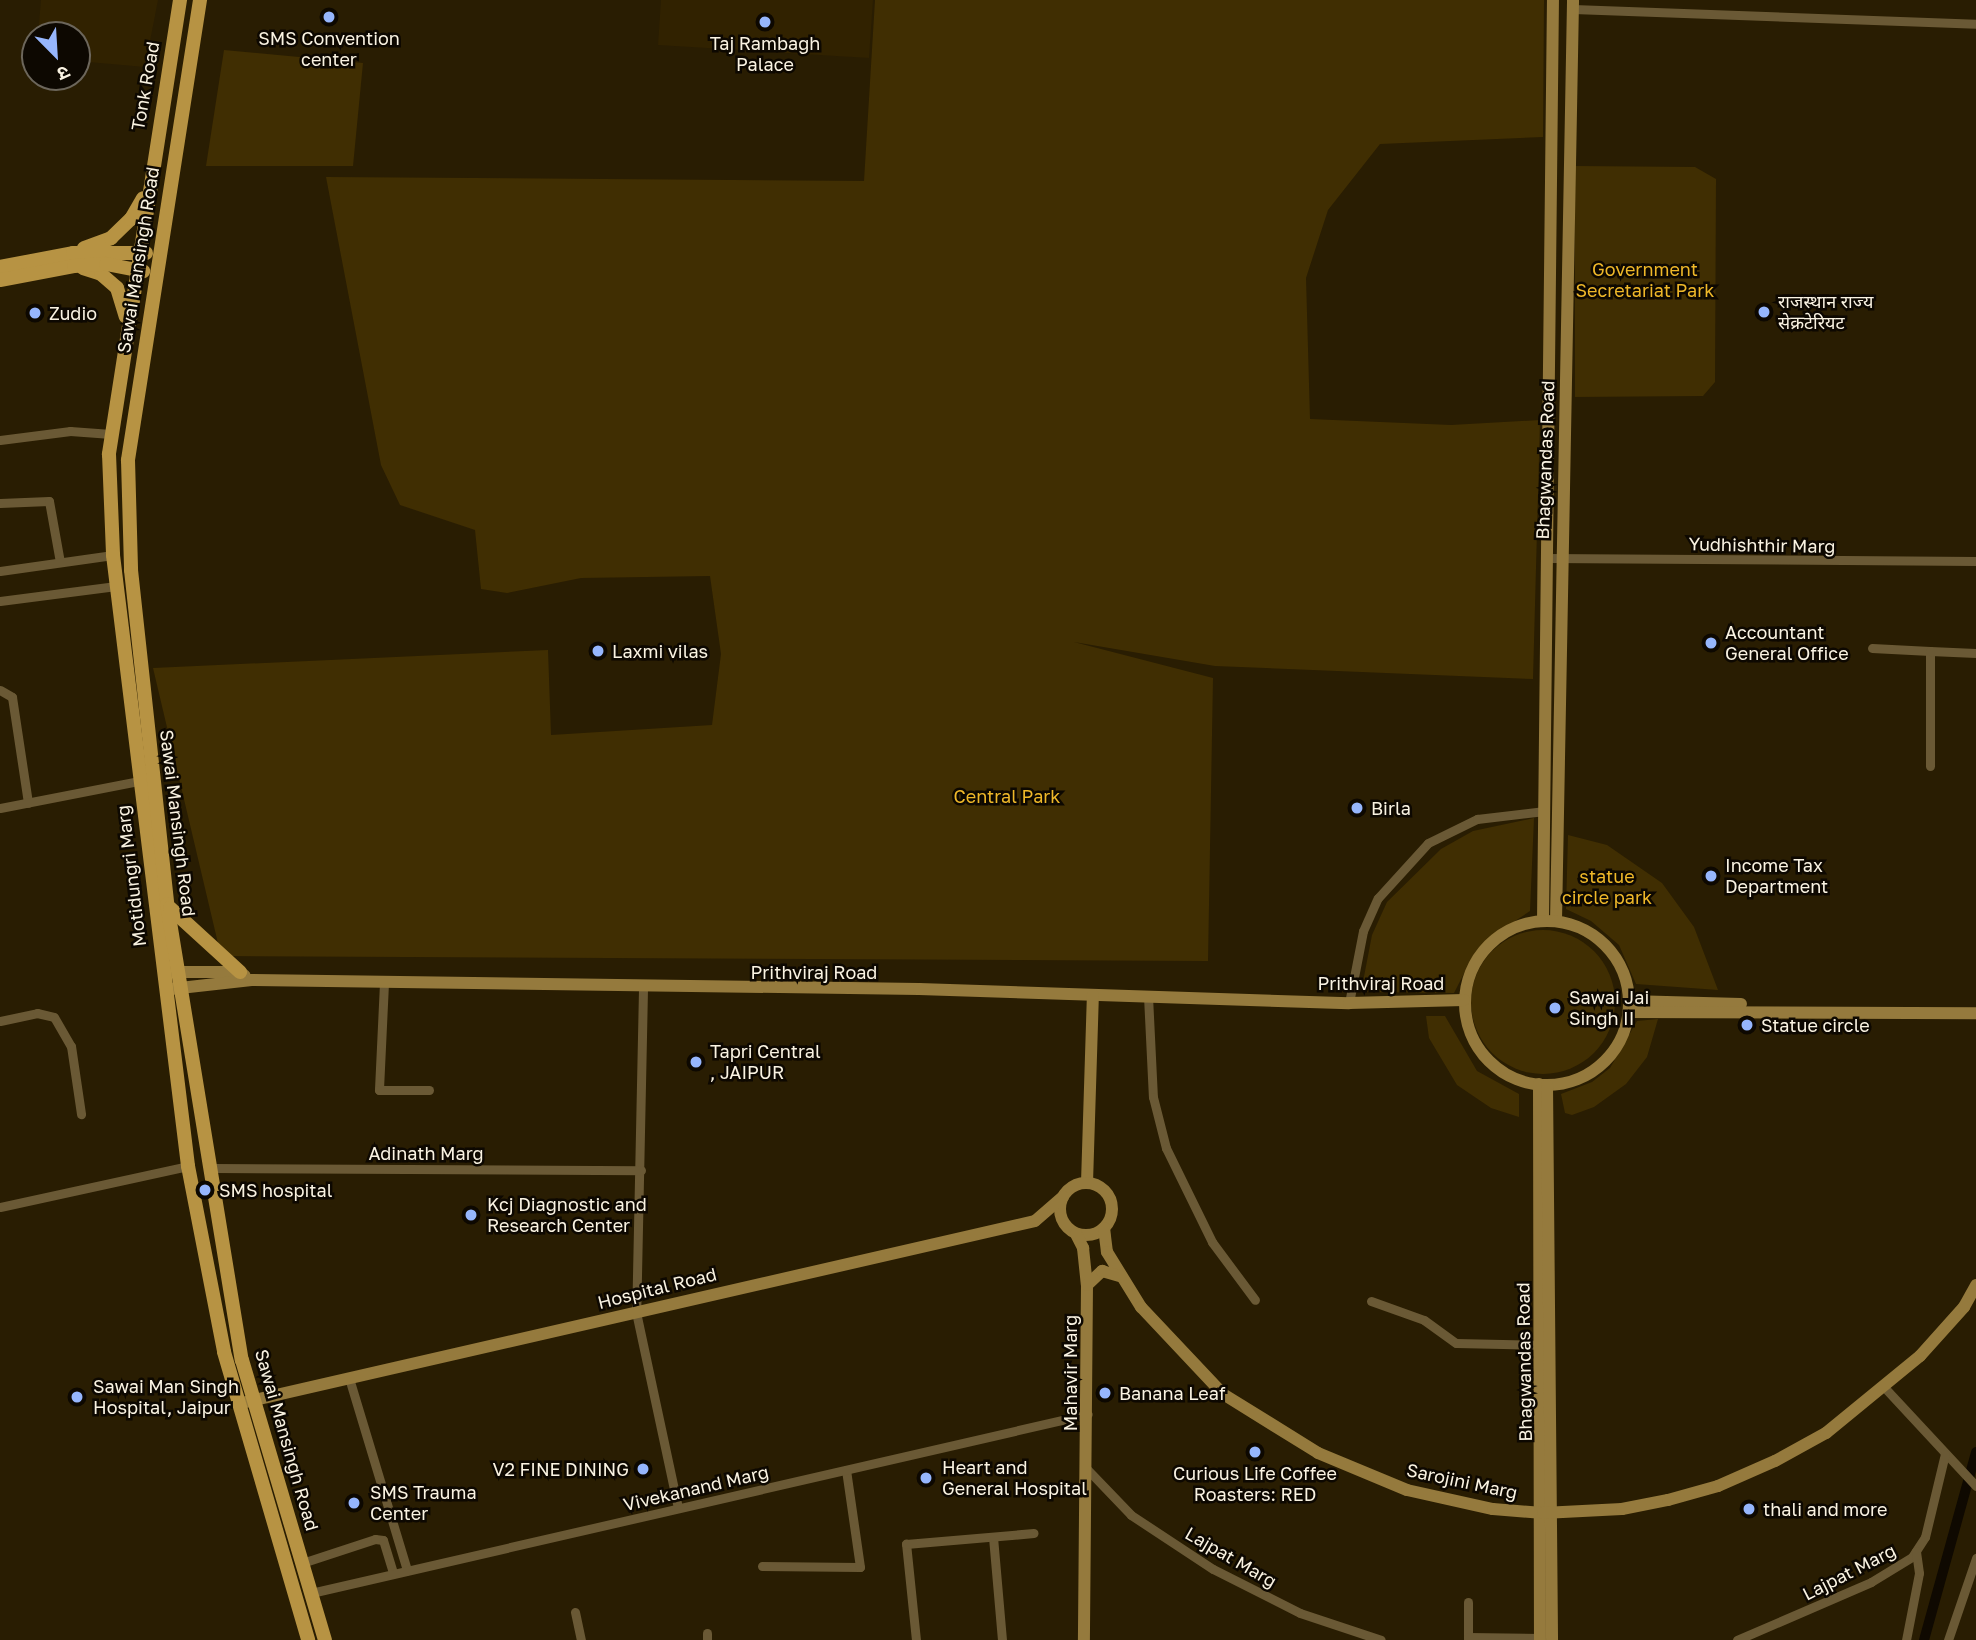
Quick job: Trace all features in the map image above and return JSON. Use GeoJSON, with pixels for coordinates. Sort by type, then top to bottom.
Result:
{"type":"FeatureCollection","features":[{"type":"Feature","properties":{"kind":"main road","name":"Tonk Road"},"geometry":{"type":"LineString","coordinates":[[150,179],[180,0]]}},
{"type":"Feature","properties":{"kind":"main road","name":"Sawai Mansingh Road"},"geometry":{"type":"LineString","coordinates":[[200,0],[155,273],[127,499],[139,669],[167,904],[184,988],[212,1168],[253,1400],[325,1640]]}},
{"type":"Feature","properties":{"kind":"main road","name":"Motidungri Marg"},"geometry":{"type":"LineString","coordinates":[[150,179],[111,434],[116,586],[164,990],[188,1166],[237,1405],[308,1640]]}},
{"type":"Feature","properties":{"kind":"main road"},"geometry":{"type":"LineString","coordinates":[[0,280],[73,259],[111,238],[131,219],[150,179]]}},
{"type":"Feature","properties":{"kind":"main road"},"geometry":{"type":"LineString","coordinates":[[0,267],[138,252],[158,255]]}},
{"type":"Feature","properties":{"kind":"main road"},"geometry":{"type":"LineString","coordinates":[[73,259],[155,273]]}},
{"type":"Feature","properties":{"kind":"main road"},"geometry":{"type":"LineString","coordinates":[[73,259],[100,274],[117,288],[128,329]]}},
{"type":"Feature","properties":{"kind":"main road"},"geometry":{"type":"LineString","coordinates":[[167,904],[245,976]]}},
{"type":"Feature","properties":{"kind":"street","name":"Bhagwandas Road"},"geometry":{"type":"LineString","coordinates":[[1549,921],[1553,558],[1553,0]]}},
{"type":"Feature","properties":{"kind":"street","name":"Bhagwandas Road"},"geometry":{"type":"LineString","coordinates":[[1549,921],[1545,811],[1573,5]]}},
{"type":"Feature","properties":{"kind":"street"},"geometry":{"type":"LineString","coordinates":[[1573,5],[1976,24]]}},
{"type":"Feature","properties":{"kind":"street"},"geometry":{"type":"LineString","coordinates":[[0,440],[70,431],[111,434]]}},
{"type":"Feature","properties":{"kind":"street"},"geometry":{"type":"LineString","coordinates":[[0,503],[49,502],[60,562]]}},
{"type":"Feature","properties":{"kind":"street"},"geometry":{"type":"LineString","coordinates":[[0,570],[113,555]]}},
{"type":"Feature","properties":{"kind":"street","name":"Yudhishthir Marg"},"geometry":{"type":"LineString","coordinates":[[1553,558],[1976,561]]}},
{"type":"Feature","properties":{"kind":"street"},"geometry":{"type":"LineString","coordinates":[[0,601],[116,586]]}},
{"type":"Feature","properties":{"kind":"street"},"geometry":{"type":"LineString","coordinates":[[1872,649],[1976,653]]}},
{"type":"Feature","properties":{"kind":"street"},"geometry":{"type":"LineString","coordinates":[[1930,651],[1930,766]]}},
{"type":"Feature","properties":{"kind":"street"},"geometry":{"type":"LineString","coordinates":[[0,690],[12,697],[28,803]]}},
{"type":"Feature","properties":{"kind":"street"},"geometry":{"type":"LineString","coordinates":[[0,808],[139,781]]}},
{"type":"Feature","properties":{"kind":"street"},"geometry":{"type":"LineString","coordinates":[[1349,1003],[1363,931],[1378,898],[1428,843],[1477,819],[1545,811]]}},
{"type":"Feature","properties":{"kind":"street"},"geometry":{"type":"LineString","coordinates":[[1549,921],[1588,931],[1607,947],[1621,968],[1629,1006],[1618,1044],[1595,1069],[1543,1085],[1505,1074],[1479,1050],[1471,1035],[1464,1000],[1470,974],[1483,950],[1504,933],[1549,921]]}},
{"type":"Feature","properties":{"kind":"street"},"geometry":{"type":"LineString","coordinates":[[162,973],[180,971],[245,976]]}},
{"type":"Feature","properties":{"kind":"street","name":"Prithviraj Road"},"geometry":{"type":"LineString","coordinates":[[164,990],[245,976],[384,984],[1148,996],[1349,1003],[1464,1000]]}},
{"type":"Feature","properties":{"kind":"street"},"geometry":{"type":"LineString","coordinates":[[384,984],[379,1090],[429,1090]]}},
{"type":"Feature","properties":{"kind":"street"},"geometry":{"type":"LineString","coordinates":[[643,989],[636,1312],[678,1508]]}},
{"type":"Feature","properties":{"kind":"street"},"geometry":{"type":"LineString","coordinates":[[1087,1183],[1093,995]]}},
{"type":"Feature","properties":{"kind":"street"},"geometry":{"type":"LineString","coordinates":[[1148,996],[1152,1084],[1166,1148],[1212,1242],[1255,1300]]}},
{"type":"Feature","properties":{"kind":"street"},"geometry":{"type":"LineString","coordinates":[[1629,1006],[1976,1006]]}},
{"type":"Feature","properties":{"kind":"street"},"geometry":{"type":"LineString","coordinates":[[1629,1006],[1976,1013]]}},
{"type":"Feature","properties":{"kind":"street"},"geometry":{"type":"LineString","coordinates":[[0,1021],[37,1013],[54,1017],[71,1046],[80,1114]]}},
{"type":"Feature","properties":{"kind":"street","name":"Bhagwandas Road"},"geometry":{"type":"LineString","coordinates":[[1543,1085],[1541,1345],[1548,1513]]}},
{"type":"Feature","properties":{"kind":"street","name":"Bhagwandas Road"},"geometry":{"type":"LineString","coordinates":[[1543,1085],[1548,1513],[1544,1639]]}},
{"type":"Feature","properties":{"kind":"street"},"geometry":{"type":"LineString","coordinates":[[0,1207],[188,1166]]}},
{"type":"Feature","properties":{"kind":"street","name":"Adinath Marg"},"geometry":{"type":"LineString","coordinates":[[212,1168],[641,1170]]}},
{"type":"Feature","properties":{"kind":"street"},"geometry":{"type":"LineString","coordinates":[[1035,1221],[1063,1222],[1076,1234],[1091,1235],[1104,1227],[1112,1212],[1108,1196],[1087,1183],[1073,1186],[1063,1197],[1063,1222]]}},
{"type":"Feature","properties":{"kind":"street","name":"Hospital Road"},"geometry":{"type":"LineString","coordinates":[[237,1405],[1035,1221],[1063,1197]]}},
{"type":"Feature","properties":{"kind":"street","name":"Sarojini Marg"},"geometry":{"type":"LineString","coordinates":[[1104,1227],[1107,1252],[1141,1307],[1223,1394],[1318,1453],[1407,1490],[1493,1509],[1548,1513],[1622,1508],[1718,1486],[1826,1433],[1884,1387],[1938,1337],[1964,1307],[1976,1285]]}},
{"type":"Feature","properties":{"kind":"street","name":"Mahavir Marg"},"geometry":{"type":"LineString","coordinates":[[1076,1234],[1083,1248],[1087,1285],[1084,1640]]}},
{"type":"Feature","properties":{"kind":"street"},"geometry":{"type":"LineString","coordinates":[[1087,1285],[1101,1271],[1121,1277]]}},
{"type":"Feature","properties":{"kind":"street"},"geometry":{"type":"LineString","coordinates":[[1371,1301],[1424,1320],[1456,1343],[1541,1345]]}},
{"type":"Feature","properties":{"kind":"street"},"geometry":{"type":"LineString","coordinates":[[349,1378],[407,1570]]}},
{"type":"Feature","properties":{"kind":"street"},"geometry":{"type":"LineString","coordinates":[[1884,1387],[1976,1486]]}},
{"type":"Feature","properties":{"kind":"street","name":"Vivekanand Marg"},"geometry":{"type":"LineString","coordinates":[[311,1593],[1088,1414]]}},
{"type":"Feature","properties":{"kind":"street","name":"Lajpat Marg"},"geometry":{"type":"LineString","coordinates":[[1743,1639],[1871,1582],[1916,1551],[1939,1492],[1948,1456]]}},
{"type":"Feature","properties":{"kind":"street","name":"Lajpat Marg"},"geometry":{"type":"LineString","coordinates":[[1086,1468],[1131,1515],[1213,1569],[1300,1613],[1381,1640]]}},
{"type":"Feature","properties":{"kind":"street"},"geometry":{"type":"LineString","coordinates":[[762,1566],[860,1567],[846,1469]]}},
{"type":"Feature","properties":{"kind":"street"},"geometry":{"type":"LineString","coordinates":[[916,1640],[906,1544],[1034,1533]]}},
{"type":"Feature","properties":{"kind":"street"},"geometry":{"type":"LineString","coordinates":[[993,1536],[1002,1640]]}},
{"type":"Feature","properties":{"kind":"street"},"geometry":{"type":"LineString","coordinates":[[302,1563],[375,1539],[383,1540],[393,1573]]}},
{"type":"Feature","properties":{"kind":"street"},"geometry":{"type":"LineString","coordinates":[[1906,1640],[1919,1573],[1916,1551]]}},
{"type":"Feature","properties":{"kind":"street"},"geometry":{"type":"LineString","coordinates":[[1948,1640],[1976,1558]]}},
{"type":"Feature","properties":{"kind":"street"},"geometry":{"type":"LineString","coordinates":[[1468,1602],[1468,1639],[1544,1639]]}},
{"type":"Feature","properties":{"kind":"street"},"geometry":{"type":"LineString","coordinates":[[575,1612],[581,1640]]}},
{"type":"Feature","properties":{"kind":"shaded area"},"geometry":{"type":"Polygon","coordinates":[[[41,0],[158,0],[145,67],[91,62],[91,21],[39,21],[41,0]]]}},
{"type":"Feature","properties":{"kind":"shaded area","name":"Taj Rambagh Palace"},"geometry":{"type":"Polygon","coordinates":[[[661,0],[873,0],[869,58],[658,45],[661,0]]]}},
{"type":"Feature","properties":{"kind":"green space","name":"Central Park"},"geometry":{"type":"Polygon","coordinates":[[[875,0],[1544,0],[1543,137],[1380,144],[1328,210],[1306,278],[1310,419],[1451,425],[1540,420],[1533,679],[1215,666],[1074,642],[1213,678],[1208,961],[221,956],[153,668],[548,650],[551,735],[712,725],[721,654],[710,576],[581,578],[507,593],[481,589],[475,530],[400,505],[381,465],[326,177],[864,181],[875,0]]]}},
{"type":"Feature","properties":{"kind":"green space"},"geometry":{"type":"Polygon","coordinates":[[[224,50],[363,63],[353,166],[206,166],[224,50]]]}},
{"type":"Feature","properties":{"kind":"green space","name":"Government Secretariat Park"},"geometry":{"type":"Polygon","coordinates":[[[1575,166],[1695,167],[1716,179],[1715,382],[1703,396],[1575,397],[1575,166]]]}},
{"type":"Feature","properties":{"kind":"green space"},"geometry":{"type":"Polygon","coordinates":[[[1534,818],[1530,911],[1488,939],[1474,954],[1454,993],[1361,992],[1372,935],[1387,902],[1441,849],[1473,831],[1534,818]]]}},
{"type":"Feature","properties":{"kind":"green space","name":"statue circle park"},"geometry":{"type":"Polygon","coordinates":[[[1568,835],[1607,845],[1662,883],[1694,927],[1718,990],[1636,984],[1619,945],[1591,921],[1566,909],[1568,835]]]}},
{"type":"Feature","properties":{"kind":"green space"},"geometry":{"type":"Polygon","coordinates":[[[1543,930],[1571,936],[1594,951],[1609,974],[1615,1002],[1609,1030],[1594,1053],[1571,1068],[1543,1074],[1515,1068],[1492,1053],[1477,1030],[1471,1002],[1477,974],[1492,951],[1515,936],[1543,930]]]}},
{"type":"Feature","properties":{"kind":"green space"},"geometry":{"type":"Polygon","coordinates":[[[1426,1016],[1445,1016],[1477,1071],[1519,1094],[1519,1117],[1491,1108],[1457,1085],[1429,1038],[1426,1016]]]}},
{"type":"Feature","properties":{"kind":"green space"},"geometry":{"type":"Polygon","coordinates":[[[1658,1019],[1647,1057],[1626,1084],[1594,1107],[1572,1115],[1565,1113],[1561,1094],[1592,1082],[1610,1068],[1637,1021],[1658,1019]]]}},
{"type":"Feature","properties":{"kind":"waterway"},"geometry":{"type":"LineString","coordinates":[[1924,1640],[1976,1452]]}},
{"type":"Feature","properties":{"kind":"place","name":"SMS Convention center"},"geometry":{"type":"Point","coordinates":[329,17]}},
{"type":"Feature","properties":{"kind":"place","name":"Taj Rambagh Palace"},"geometry":{"type":"Point","coordinates":[765,22]}},
{"type":"Feature","properties":{"kind":"place","name":"राजस्थान राज्य सेक्रटेरियट"},"geometry":{"type":"Point","coordinates":[1764,312]}},
{"type":"Feature","properties":{"kind":"place","name":"Zudio"},"geometry":{"type":"Point","coordinates":[35,313]}},
{"type":"Feature","properties":{"kind":"place","name":"Accountant General Office"},"geometry":{"type":"Point","coordinates":[1711,643]}},
{"type":"Feature","properties":{"kind":"place","name":"Laxmi vilas"},"geometry":{"type":"Point","coordinates":[598,651]}},
{"type":"Feature","properties":{"kind":"place","name":"Birla"},"geometry":{"type":"Point","coordinates":[1357,808]}},
{"type":"Feature","properties":{"kind":"place","name":"Income Tax Department"},"geometry":{"type":"Point","coordinates":[1711,876]}},
{"type":"Feature","properties":{"kind":"place","name":"Sawai Jai Singh II"},"geometry":{"type":"Point","coordinates":[1555,1008]}},
{"type":"Feature","properties":{"kind":"place","name":"Statue circle"},"geometry":{"type":"Point","coordinates":[1747,1025]}},
{"type":"Feature","properties":{"kind":"place","name":"Tapri Central , JAIPUR"},"geometry":{"type":"Point","coordinates":[696,1062]}},
{"type":"Feature","properties":{"kind":"place","name":"SMS hospital"},"geometry":{"type":"Point","coordinates":[205,1190]}},
{"type":"Feature","properties":{"kind":"place","name":"Kcj Diagnostic and Research Center"},"geometry":{"type":"Point","coordinates":[471,1215]}},
{"type":"Feature","properties":{"kind":"place","name":"Banana Leaf"},"geometry":{"type":"Point","coordinates":[1105,1393]}},
{"type":"Feature","properties":{"kind":"place","name":"Sawai Man Singh Hospital, Jaipur"},"geometry":{"type":"Point","coordinates":[77,1397]}},
{"type":"Feature","properties":{"kind":"place","name":"Curious Life Coffee Roasters: RED"},"geometry":{"type":"Point","coordinates":[1255,1452]}},
{"type":"Feature","properties":{"kind":"place","name":"V2 FINE DINING"},"geometry":{"type":"Point","coordinates":[643,1469]}},
{"type":"Feature","properties":{"kind":"place","name":"Heart and General Hospital"},"geometry":{"type":"Point","coordinates":[926,1478]}},
{"type":"Feature","properties":{"kind":"place","name":"SMS Trauma Center"},"geometry":{"type":"Point","coordinates":[354,1503]}},
{"type":"Feature","properties":{"kind":"place","name":"thali and more"},"geometry":{"type":"Point","coordinates":[1749,1509]}}]}
